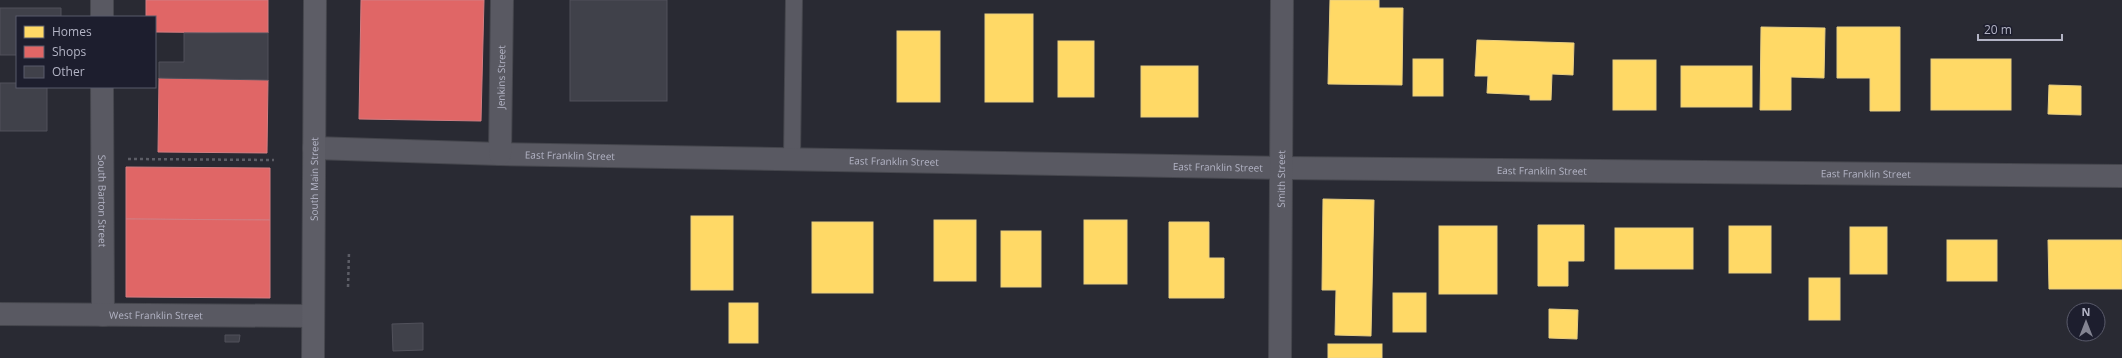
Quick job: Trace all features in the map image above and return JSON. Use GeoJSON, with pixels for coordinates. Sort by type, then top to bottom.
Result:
{"type":"FeatureCollection","features":[{"type":"Feature","properties":{"kind":"main road","name":"South Main Street"},"geometry":{"type":"LineString","coordinates":[[313,358],[315,0]]}},
{"type":"Feature","properties":{"kind":"street"},"geometry":{"type":"LineString","coordinates":[[102,0],[102,16]]}},
{"type":"Feature","properties":{"kind":"street","name":"Jenkins Street"},"geometry":{"type":"LineString","coordinates":[[500,154],[502,0]]}},
{"type":"Feature","properties":{"kind":"street","name":"Smith Street"},"geometry":{"type":"LineString","coordinates":[[1280,358],[1282,0]]}},
{"type":"Feature","properties":{"kind":"street","name":"South Barton Street"},"geometry":{"type":"LineString","coordinates":[[102,88],[103,315]]}},
{"type":"Feature","properties":{"kind":"street","name":"East Franklin Street"},"geometry":{"type":"LineString","coordinates":[[314,148],[500,154],[792,158],[1282,168],[2122,176]]}},
{"type":"Feature","properties":{"kind":"street","name":"West Franklin Street"},"geometry":{"type":"LineString","coordinates":[[0,314],[313,316]]}},
{"type":"Feature","properties":{"kind":"lane"},"geometry":{"type":"LineString","coordinates":[[792,158],[794,0]]}},
{"type":"Feature","properties":{"kind":"path"},"geometry":{"type":"LineString","coordinates":[[102,159],[274,160]]}},
{"type":"Feature","properties":{"kind":"path"},"geometry":{"type":"LineString","coordinates":[[348,287],[349,252]]}},
{"type":"Feature","properties":{"kind":"building: Homes"},"geometry":{"type":"Polygon","coordinates":[[[1330,0],[1379,0],[1379,8],[1403,8],[1402,85],[1328,84],[1330,0]]]}},
{"type":"Feature","properties":{"kind":"building: Homes"},"geometry":{"type":"Polygon","coordinates":[[[985,14],[1033,14],[1033,102],[985,102],[985,14]]]}},
{"type":"Feature","properties":{"kind":"building: Homes"},"geometry":{"type":"Polygon","coordinates":[[[1761,27],[1825,28],[1824,78],[1791,77],[1791,110],[1760,110],[1761,27]]]}},
{"type":"Feature","properties":{"kind":"building: Homes"},"geometry":{"type":"Polygon","coordinates":[[[1837,27],[1900,27],[1900,111],[1870,111],[1870,78],[1837,78],[1837,27]]]}},
{"type":"Feature","properties":{"kind":"building: Homes"},"geometry":{"type":"Polygon","coordinates":[[[897,31],[940,31],[940,102],[897,102],[897,31]]]}},
{"type":"Feature","properties":{"kind":"building: Homes"},"geometry":{"type":"Polygon","coordinates":[[[1477,40],[1574,43],[1573,75],[1552,74],[1551,100],[1530,100],[1530,95],[1487,93],[1488,76],[1475,76],[1477,40]]]}},
{"type":"Feature","properties":{"kind":"building: Homes"},"geometry":{"type":"Polygon","coordinates":[[[1058,41],[1094,41],[1094,97],[1058,97],[1058,41]]]}},
{"type":"Feature","properties":{"kind":"building: Homes"},"geometry":{"type":"Polygon","coordinates":[[[1413,59],[1443,59],[1443,96],[1413,96],[1413,59]]]}},
{"type":"Feature","properties":{"kind":"building: Homes"},"geometry":{"type":"Polygon","coordinates":[[[1931,59],[2011,59],[2011,110],[1931,110],[1931,59]]]}},
{"type":"Feature","properties":{"kind":"building: Homes"},"geometry":{"type":"Polygon","coordinates":[[[1613,60],[1656,60],[1656,110],[1613,110],[1613,60]]]}},
{"type":"Feature","properties":{"kind":"building: Homes"},"geometry":{"type":"Polygon","coordinates":[[[1141,66],[1198,66],[1198,117],[1141,117],[1141,66]]]}},
{"type":"Feature","properties":{"kind":"building: Homes"},"geometry":{"type":"Polygon","coordinates":[[[1681,66],[1752,66],[1752,107],[1681,107],[1681,66]]]}},
{"type":"Feature","properties":{"kind":"building: Homes"},"geometry":{"type":"Polygon","coordinates":[[[2049,85],[2081,86],[2081,115],[2048,114],[2049,85]]]}},
{"type":"Feature","properties":{"kind":"building: Homes"},"geometry":{"type":"Polygon","coordinates":[[[1323,199],[1374,200],[1371,336],[1335,335],[1336,290],[1322,290],[1323,199]]]}},
{"type":"Feature","properties":{"kind":"building: Homes"},"geometry":{"type":"Polygon","coordinates":[[[691,216],[733,216],[733,290],[691,290],[691,216]]]}},
{"type":"Feature","properties":{"kind":"building: Homes"},"geometry":{"type":"Polygon","coordinates":[[[934,220],[976,220],[976,281],[934,281],[934,220]]]}},
{"type":"Feature","properties":{"kind":"building: Homes"},"geometry":{"type":"Polygon","coordinates":[[[1084,220],[1127,220],[1127,284],[1084,284],[1084,220]]]}},
{"type":"Feature","properties":{"kind":"building: Homes"},"geometry":{"type":"Polygon","coordinates":[[[812,222],[873,222],[873,293],[812,293],[812,222]]]}},
{"type":"Feature","properties":{"kind":"building: Homes"},"geometry":{"type":"Polygon","coordinates":[[[1169,222],[1209,222],[1209,258],[1224,258],[1224,298],[1169,298],[1169,222]]]}},
{"type":"Feature","properties":{"kind":"building: Homes"},"geometry":{"type":"Polygon","coordinates":[[[1538,225],[1584,225],[1584,261],[1568,261],[1568,286],[1538,286],[1538,225]]]}},
{"type":"Feature","properties":{"kind":"building: Homes"},"geometry":{"type":"Polygon","coordinates":[[[1439,226],[1497,226],[1497,294],[1439,294],[1439,226]]]}},
{"type":"Feature","properties":{"kind":"building: Homes"},"geometry":{"type":"Polygon","coordinates":[[[1729,226],[1771,226],[1771,273],[1729,273],[1729,226]]]}},
{"type":"Feature","properties":{"kind":"building: Homes"},"geometry":{"type":"Polygon","coordinates":[[[1850,227],[1887,227],[1887,274],[1850,274],[1850,227]]]}},
{"type":"Feature","properties":{"kind":"building: Homes"},"geometry":{"type":"Polygon","coordinates":[[[1615,228],[1693,228],[1693,269],[1615,269],[1615,228]]]}},
{"type":"Feature","properties":{"kind":"building: Homes"},"geometry":{"type":"Polygon","coordinates":[[[1001,231],[1041,231],[1041,287],[1001,287],[1001,231]]]}},
{"type":"Feature","properties":{"kind":"building: Homes"},"geometry":{"type":"Polygon","coordinates":[[[1947,240],[1997,240],[1997,281],[1947,281],[1947,240]]]}},
{"type":"Feature","properties":{"kind":"building: Homes"},"geometry":{"type":"Polygon","coordinates":[[[2048,240],[2122,240],[2122,289],[2049,289],[2048,240]]]}},
{"type":"Feature","properties":{"kind":"building: Homes"},"geometry":{"type":"Polygon","coordinates":[[[1809,278],[1840,278],[1840,320],[1809,320],[1809,278]]]}},
{"type":"Feature","properties":{"kind":"building: Homes"},"geometry":{"type":"Polygon","coordinates":[[[1393,293],[1426,293],[1426,332],[1393,332],[1393,293]]]}},
{"type":"Feature","properties":{"kind":"building: Homes"},"geometry":{"type":"Polygon","coordinates":[[[729,303],[758,303],[758,343],[729,343],[729,303]]]}},
{"type":"Feature","properties":{"kind":"building: Homes"},"geometry":{"type":"Polygon","coordinates":[[[1549,309],[1578,310],[1577,339],[1549,338],[1549,309]]]}},
{"type":"Feature","properties":{"kind":"building: Homes"},"geometry":{"type":"Polygon","coordinates":[[[1328,344],[1382,344],[1382,358],[1328,358],[1328,344]]]}},
{"type":"Feature","properties":{"kind":"building: Shops"},"geometry":{"type":"Polygon","coordinates":[[[146,0],[268,0],[268,33],[156,32],[156,16],[146,16],[146,0]]]}},
{"type":"Feature","properties":{"kind":"building: Shops"},"geometry":{"type":"Polygon","coordinates":[[[361,0],[484,0],[481,121],[359,119],[361,0]]]}},
{"type":"Feature","properties":{"kind":"building: Shops"},"geometry":{"type":"Polygon","coordinates":[[[159,78],[268,80],[267,153],[158,152],[159,78]]]}},
{"type":"Feature","properties":{"kind":"building: Shops"},"geometry":{"type":"Polygon","coordinates":[[[126,167],[270,168],[270,220],[126,219],[126,167]]]}},
{"type":"Feature","properties":{"kind":"building: Shops"},"geometry":{"type":"Polygon","coordinates":[[[126,219],[270,220],[270,298],[126,297],[126,219]]]}},
{"type":"Feature","properties":{"kind":"building: Other"},"geometry":{"type":"Polygon","coordinates":[[[570,0],[667,0],[667,101],[570,101],[570,0]]]}},
{"type":"Feature","properties":{"kind":"building: Other"},"geometry":{"type":"Polygon","coordinates":[[[0,8],[61,8],[61,16],[16,16],[16,55],[0,55],[0,8]]]}},
{"type":"Feature","properties":{"kind":"building: Other"},"geometry":{"type":"Polygon","coordinates":[[[184,33],[268,33],[268,80],[159,78],[159,62],[184,62],[184,33]]]}},
{"type":"Feature","properties":{"kind":"building: Other"},"geometry":{"type":"Polygon","coordinates":[[[0,83],[16,83],[16,88],[47,88],[47,131],[0,131],[0,83]]]}},
{"type":"Feature","properties":{"kind":"building: Other"},"geometry":{"type":"Polygon","coordinates":[[[423,323],[423,350],[393,351],[392,324],[423,323]]]}},
{"type":"Feature","properties":{"kind":"building: Other"},"geometry":{"type":"Polygon","coordinates":[[[225,335],[240,335],[239,342],[225,342],[225,335]]]}}]}
